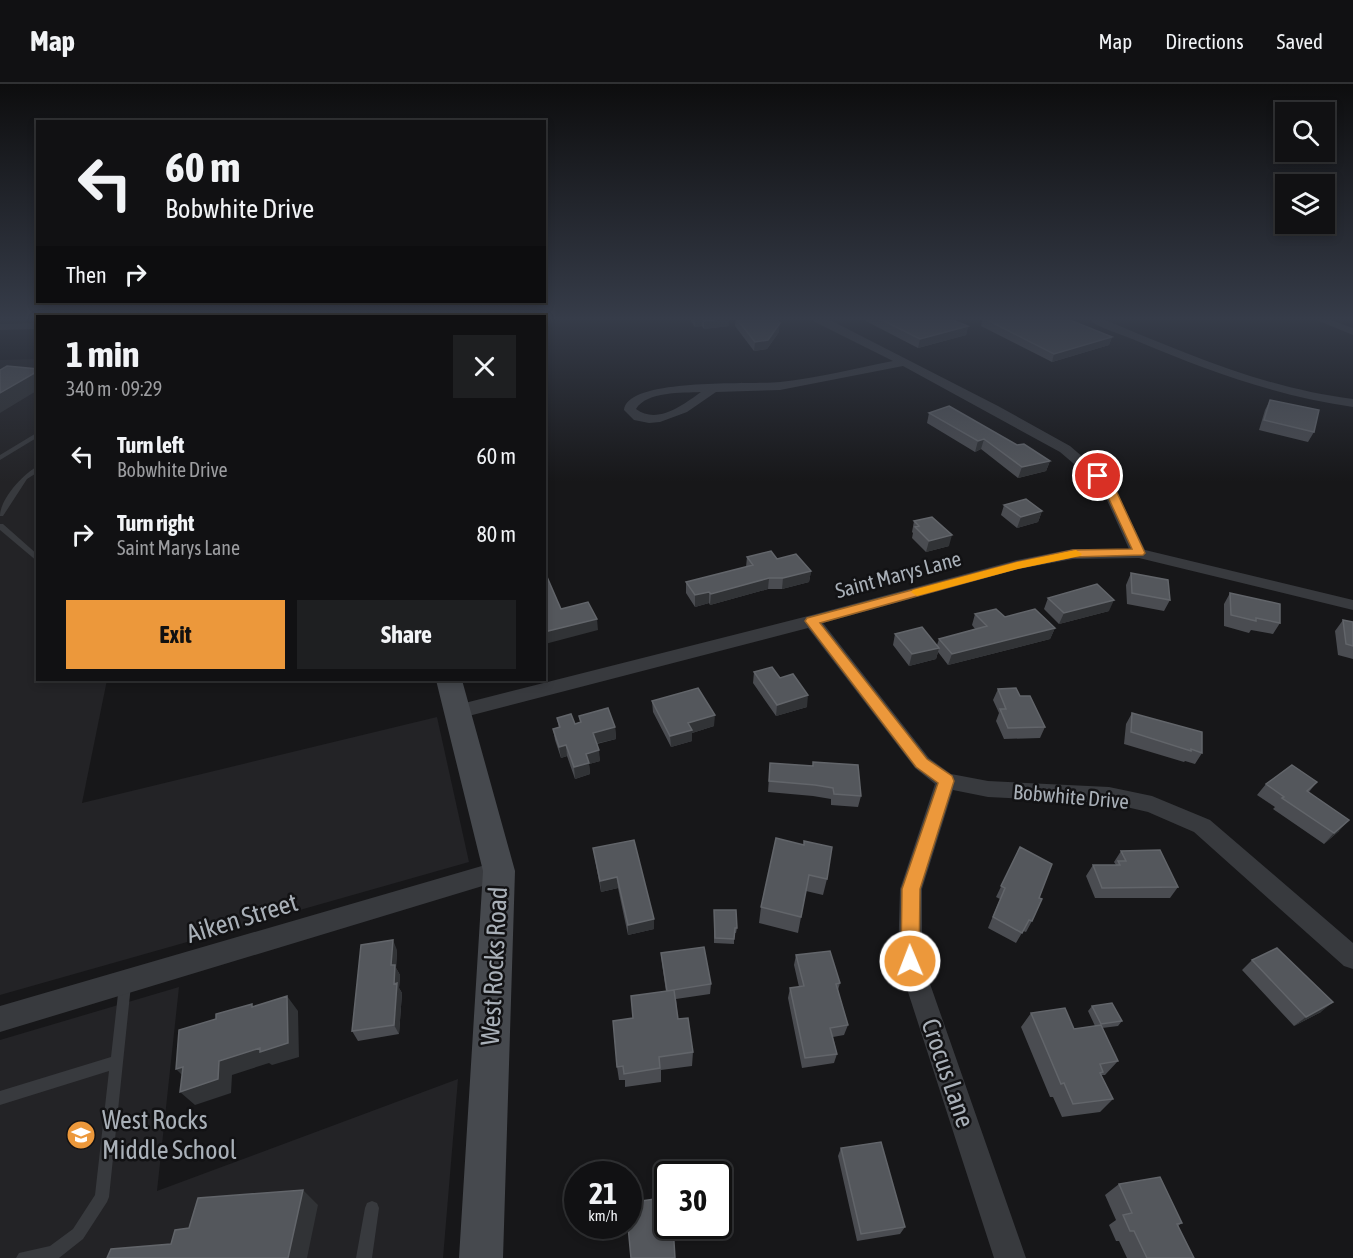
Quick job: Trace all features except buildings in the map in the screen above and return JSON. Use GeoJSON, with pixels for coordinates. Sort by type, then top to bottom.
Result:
{"type":"FeatureCollection","features":[{"type":"Feature","properties":{"kind":"main road","name":"West Rocks Road"},"geometry":{"type":"LineString","coordinates":[[453,696],[499,871],[481,1258]]}},
{"type":"Feature","properties":{"kind":"street"},"geometry":{"type":"LineString","coordinates":[[711,390],[666,417],[648,418],[638,416],[630,410],[633,401],[647,395],[687,389],[711,390],[800,384],[854,373]]}},
{"type":"Feature","properties":{"kind":"street"},"geometry":{"type":"LineString","coordinates":[[921,373],[1065,449],[1088,468],[1107,484],[1139,553]]}},
{"type":"Feature","properties":{"kind":"street"},"geometry":{"type":"LineString","coordinates":[[1226,373],[1249,382],[1328,401],[1353,403]]}},
{"type":"Feature","properties":{"kind":"street","name":"Saint Marys Lane"},"geometry":{"type":"LineString","coordinates":[[546,677],[812,621],[1017,565],[1073,554],[1139,553],[1353,604]]}},
{"type":"Feature","properties":{"kind":"street","name":"Bobwhite Drive"},"geometry":{"type":"LineString","coordinates":[[812,621],[921,763],[946,781],[988,789],[1109,795],[1152,804],[1202,826],[1353,958]]}},
{"type":"Feature","properties":{"kind":"street","name":"Saint Marys Lane"},"geometry":{"type":"LineString","coordinates":[[453,696],[525,681]]}},
{"type":"Feature","properties":{"kind":"street","name":"Crocus Lane"},"geometry":{"type":"LineString","coordinates":[[946,781],[911,889],[910,961],[1010,1258]]}},
{"type":"Feature","properties":{"kind":"street","name":"Aiken Street"},"geometry":{"type":"LineString","coordinates":[[0,1019],[499,871]]}},
{"type":"Feature","properties":{"kind":"lane"},"geometry":{"type":"LineString","coordinates":[[0,458],[36,435]]}},
{"type":"Feature","properties":{"kind":"lane"},"geometry":{"type":"LineString","coordinates":[[0,514],[24,478],[36,469]]}},
{"type":"Feature","properties":{"kind":"lane"},"geometry":{"type":"LineString","coordinates":[[0,526],[36,558]]}},
{"type":"Feature","properties":{"kind":"lane"},"geometry":{"type":"LineString","coordinates":[[24,1258],[53,1252],[78,1234],[102,1197],[125,982]]}},
{"type":"Feature","properties":{"kind":"lane"},"geometry":{"type":"LineString","coordinates":[[0,1098],[117,1062]]}},
{"type":"Feature","properties":{"kind":"lane"},"geometry":{"type":"LineString","coordinates":[[364,1258],[372,1208]]}},
{"type":"Feature","properties":{"kind":"shaded area"},"geometry":{"type":"Polygon","coordinates":[[[0,373],[36,373],[36,681],[107,681],[82,803],[437,717],[469,862],[0,995],[0,373]]]}},
{"type":"Feature","properties":{"kind":"shaded area","name":"West Rocks Middle School"},"geometry":{"type":"Polygon","coordinates":[[[179,987],[157,1191],[458,1079],[443,1258],[0,1258],[0,1040],[179,987]]]}},
{"type":"Feature","properties":{"kind":"slow traffic"},"geometry":{"type":"LineString","coordinates":[[917,592],[1017,565],[1076,554]]}},
{"type":"Feature","properties":{"kind":"place","name":"West Rocks Middle School"},"geometry":{"type":"Point","coordinates":[81,1135]}},
{"type":"Feature","properties":{"kind":"route"},"geometry":{"type":"LineString","coordinates":[[910,961],[911,889],[946,781],[921,763],[812,621],[1017,565],[1073,554],[1139,553],[1107,484],[1098,476]]}}]}
